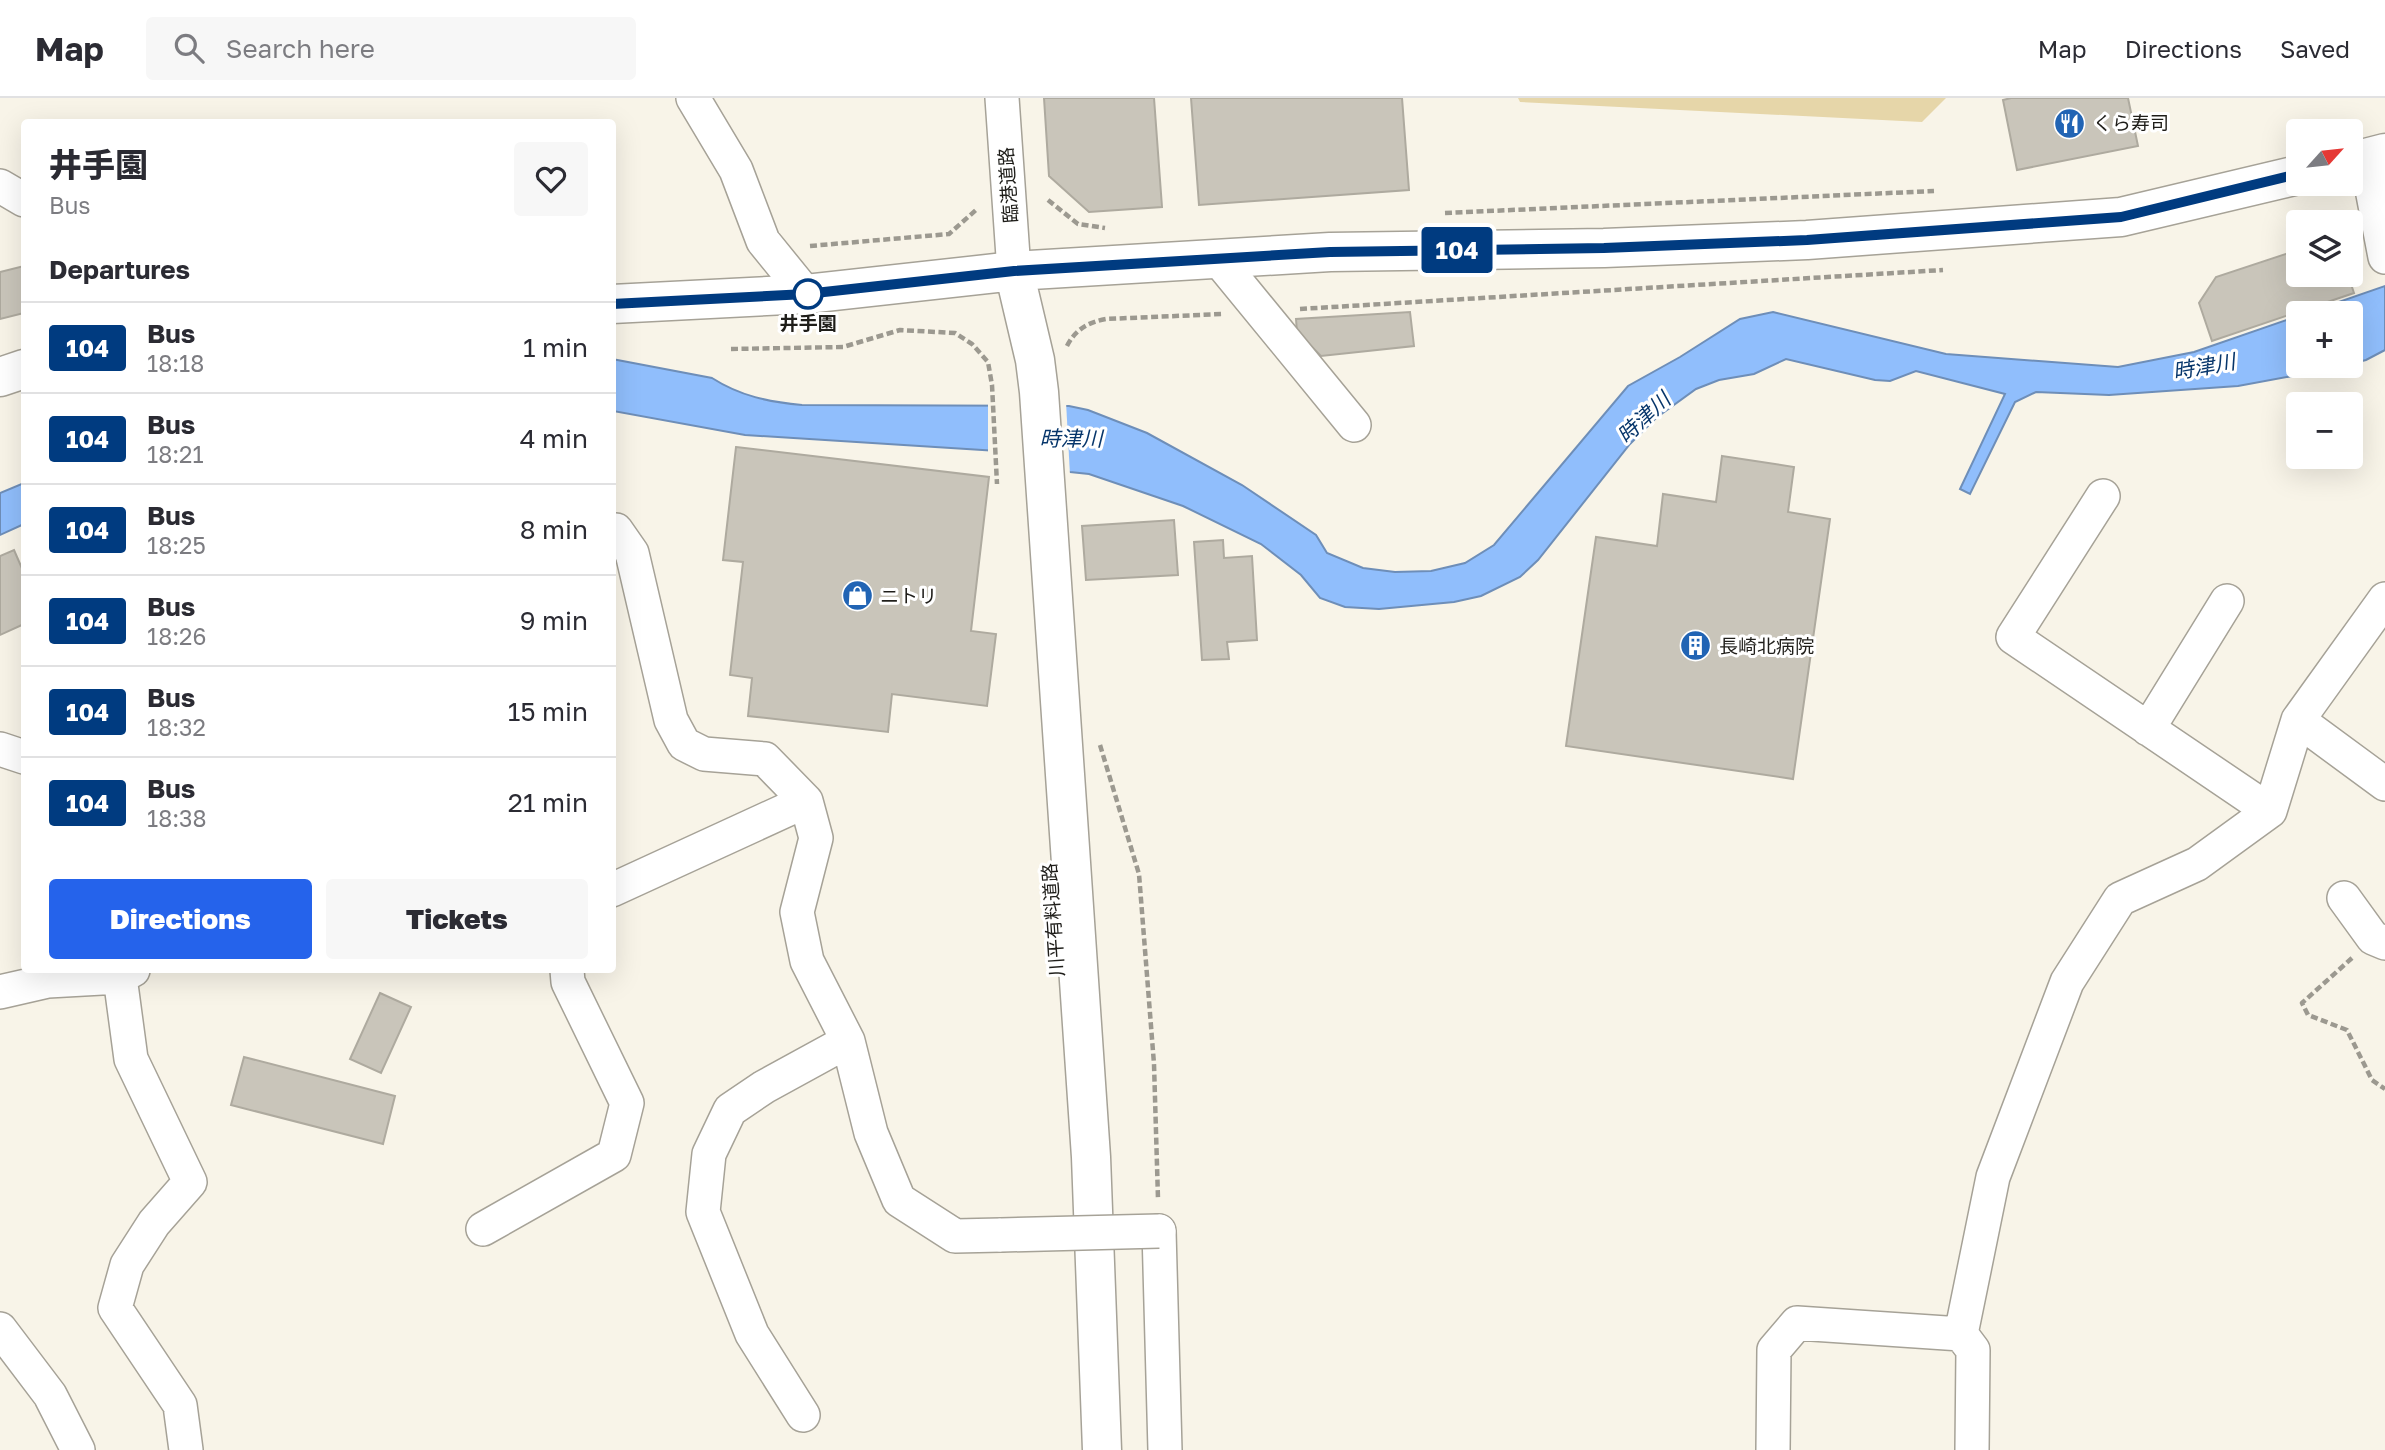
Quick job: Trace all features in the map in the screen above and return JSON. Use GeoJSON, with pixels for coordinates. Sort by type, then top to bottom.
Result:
{"type":"FeatureCollection","features":[{"type":"Feature","properties":{"kind":"highway"},"geometry":{"type":"LineString","coordinates":[[616,304],[806,294],[1014,271],[1330,252],[1604,248],[1807,240],[2121,217],[2286,177]]}},
{"type":"Feature","properties":{"kind":"highway","name":"川平有料道路"},"geometry":{"type":"LineString","coordinates":[[1014,271],[1035,360],[1016,389],[1020,484],[1072,1180],[1078,1450]]}},
{"type":"Feature","properties":{"kind":"highway"},"geometry":{"type":"LineString","coordinates":[[0,376],[21,370]]}},
{"type":"Feature","properties":{"kind":"highway","name":"川平有料道路"},"geometry":{"type":"LineString","coordinates":[[1020,484],[1091,1157],[1102,1450]]}},
{"type":"Feature","properties":{"kind":"street"},"geometry":{"type":"LineString","coordinates":[[693,98],[736,170],[763,242],[806,294]]}},
{"type":"Feature","properties":{"kind":"street","name":"臨港道路"},"geometry":{"type":"LineString","coordinates":[[1002,98],[1014,271]]}},
{"type":"Feature","properties":{"kind":"street"},"geometry":{"type":"LineString","coordinates":[[2367,158],[2381,214],[2385,257]]}},
{"type":"Feature","properties":{"kind":"street"},"geometry":{"type":"LineString","coordinates":[[0,186],[21,198]]}},
{"type":"Feature","properties":{"kind":"street"},"geometry":{"type":"LineString","coordinates":[[1218,259],[1354,425]]}},
{"type":"Feature","properties":{"kind":"street"},"geometry":{"type":"LineString","coordinates":[[2103,496],[2013,637],[2270,811]]}},
{"type":"Feature","properties":{"kind":"street"},"geometry":{"type":"LineString","coordinates":[[616,530],[632,553],[671,720],[684,744],[704,754],[765,759],[806,801],[816,838],[797,912],[807,961],[848,1041],[871,1133],[899,1200],[955,1237],[1158,1231],[1165,1450]]}},
{"type":"Feature","properties":{"kind":"street"},"geometry":{"type":"LineString","coordinates":[[1972,1450],[1973,1350],[1961,1334],[1993,1177],[2067,982],[2120,899],[2197,864],[2270,811],[2298,720],[2385,599]]}},
{"type":"Feature","properties":{"kind":"street"},"geometry":{"type":"LineString","coordinates":[[2148,729],[2227,601]]}},
{"type":"Feature","properties":{"kind":"street"},"geometry":{"type":"LineString","coordinates":[[2298,720],[2385,783]]}},
{"type":"Feature","properties":{"kind":"street"},"geometry":{"type":"LineString","coordinates":[[0,749],[21,756]]}},
{"type":"Feature","properties":{"kind":"street"},"geometry":{"type":"LineString","coordinates":[[616,888],[806,801]]}},
{"type":"Feature","properties":{"kind":"street"},"geometry":{"type":"LineString","coordinates":[[2344,898],[2379,940]]}},
{"type":"Feature","properties":{"kind":"street"},"geometry":{"type":"LineString","coordinates":[[0,992],[48,981],[126,973],[131,1059],[190,1182],[154,1223],[127,1265],[115,1308],[180,1405],[186,1450]]}},
{"type":"Feature","properties":{"kind":"street"},"geometry":{"type":"LineString","coordinates":[[483,1230],[614,1155],[627,1103],[568,982],[566,973]]}},
{"type":"Feature","properties":{"kind":"street"},"geometry":{"type":"LineString","coordinates":[[803,1415],[752,1334],[703,1212],[709,1154],[730,1110],[764,1087],[848,1041]]}},
{"type":"Feature","properties":{"kind":"street"},"geometry":{"type":"LineString","coordinates":[[1773,1450],[1774,1350],[1797,1323],[1961,1334]]}},
{"type":"Feature","properties":{"kind":"street"},"geometry":{"type":"LineString","coordinates":[[0,1329],[50,1395],[78,1450]]}},
{"type":"Feature","properties":{"kind":"path"},"geometry":{"type":"LineString","coordinates":[[1432,213],[1934,191]]}},
{"type":"Feature","properties":{"kind":"path"},"geometry":{"type":"LineString","coordinates":[[1048,200],[1079,225],[1112,227]]}},
{"type":"Feature","properties":{"kind":"path"},"geometry":{"type":"LineString","coordinates":[[800,247],[949,234],[978,208]]}},
{"type":"Feature","properties":{"kind":"path"},"geometry":{"type":"LineString","coordinates":[[1066,347],[1073,335],[1092,321],[1106,319],[1943,270]]}},
{"type":"Feature","properties":{"kind":"path"},"geometry":{"type":"LineString","coordinates":[[731,349],[843,348],[900,330],[956,333],[972,344],[1016,389],[1020,484]]}},
{"type":"Feature","properties":{"kind":"path"},"geometry":{"type":"LineString","coordinates":[[1098,737],[1139,874],[1154,1064],[1157,1174]]}},
{"type":"Feature","properties":{"kind":"path"},"geometry":{"type":"LineString","coordinates":[[2379,940],[2302,1003],[2308,1015],[2347,1030],[2372,1080],[2385,1089]]}},
{"type":"Feature","properties":{"kind":"shaded area"},"geometry":{"type":"Polygon","coordinates":[[[1518,98],[1946,98],[1922,122],[1520,102],[1518,98]]]}},
{"type":"Feature","properties":{"kind":"water"},"geometry":{"type":"Polygon","coordinates":[[[2385,286],[2385,350],[2363,361],[2363,301],[2342,301],[2385,286]]]}},
{"type":"Feature","properties":{"kind":"water","name":"時津川"},"geometry":{"type":"Polygon","coordinates":[[[1773,312],[1946,354],[2118,367],[2194,352],[2286,320],[2286,377],[2238,386],[2109,395],[2036,392],[2015,402],[1970,494],[1960,489],[2005,394],[1916,371],[1890,381],[1875,380],[1786,359],[1754,374],[1719,380],[1696,389],[1656,418],[1630,444],[1538,560],[1520,577],[1481,596],[1454,602],[1379,609],[1345,607],[1320,598],[1301,575],[1261,544],[1183,506],[1089,474],[1070,472],[998,451],[745,435],[616,412],[616,360],[712,378],[755,397],[802,405],[1069,406],[1088,410],[1147,433],[1242,485],[1316,535],[1327,553],[1363,568],[1395,572],[1431,571],[1465,563],[1494,545],[1628,386],[1740,319],[1773,312]]]}},
{"type":"Feature","properties":{"kind":"water"},"geometry":{"type":"Polygon","coordinates":[[[21,484],[21,525],[0,535],[0,493],[21,484]]]}},
{"type":"Feature","properties":{"kind":"pier"},"geometry":{"type":"Polygon","coordinates":[[[988,401],[1066,402],[1070,475],[988,454],[988,401]]]}},
{"type":"Feature","properties":{"kind":"building"},"geometry":{"type":"Polygon","coordinates":[[[1044,98],[1154,98],[1162,207],[1089,212],[1049,176],[1044,98]]]}},
{"type":"Feature","properties":{"kind":"building"},"geometry":{"type":"Polygon","coordinates":[[[1191,98],[1402,98],[1409,190],[1199,205],[1191,98]]]}},
{"type":"Feature","properties":{"kind":"building","name":"くら寿司"},"geometry":{"type":"Polygon","coordinates":[[[2128,98],[2138,146],[2017,170],[2003,100],[2128,98]]]}},
{"type":"Feature","properties":{"kind":"building"},"geometry":{"type":"Polygon","coordinates":[[[2286,254],[2286,287],[2352,287],[2354,293],[2330,301],[2286,301],[2286,316],[2212,341],[2199,303],[2216,277],[2286,254]]]}},
{"type":"Feature","properties":{"kind":"building"},"geometry":{"type":"Polygon","coordinates":[[[21,267],[21,314],[0,319],[0,272],[21,267]]]}},
{"type":"Feature","properties":{"kind":"building"},"geometry":{"type":"Polygon","coordinates":[[[1410,312],[1414,346],[1321,356],[1297,332],[1296,319],[1410,312]]]}},
{"type":"Feature","properties":{"kind":"building","name":"ニトリ"},"geometry":{"type":"Polygon","coordinates":[[[736,447],[989,477],[971,631],[996,634],[987,706],[892,694],[888,732],[748,716],[752,678],[730,675],[743,562],[723,560],[736,447]]]}},
{"type":"Feature","properties":{"kind":"building","name":"長崎北病院"},"geometry":{"type":"Polygon","coordinates":[[[1722,456],[1794,467],[1788,512],[1830,519],[1793,779],[1566,746],[1596,537],[1657,546],[1663,494],[1716,502],[1722,456]]]}},
{"type":"Feature","properties":{"kind":"building"},"geometry":{"type":"Polygon","coordinates":[[[1174,520],[1178,575],[1086,580],[1082,526],[1174,520]]]}},
{"type":"Feature","properties":{"kind":"building"},"geometry":{"type":"Polygon","coordinates":[[[1223,540],[1224,558],[1252,556],[1257,640],[1227,642],[1229,659],[1202,660],[1194,542],[1223,540]]]}},
{"type":"Feature","properties":{"kind":"building"},"geometry":{"type":"Polygon","coordinates":[[[14,550],[21,566],[21,625],[0,635],[0,556],[14,550]]]}},
{"type":"Feature","properties":{"kind":"building"},"geometry":{"type":"Polygon","coordinates":[[[380,993],[411,1007],[381,1073],[350,1059],[380,993]]]}},
{"type":"Feature","properties":{"kind":"building"},"geometry":{"type":"Polygon","coordinates":[[[244,1057],[395,1096],[383,1144],[231,1105],[244,1057]]]}},
{"type":"Feature","properties":{"kind":"bus line","name":"104"},"geometry":{"type":"LineString","coordinates":[[616,304],[806,294],[1014,271],[1330,252],[1604,248],[1807,240],[2121,217],[2286,177]]}},
{"type":"Feature","properties":{"kind":"place","name":"くら寿司"},"geometry":{"type":"Point","coordinates":[2070,123]}},
{"type":"Feature","properties":{"kind":"place","name":"井手園"},"geometry":{"type":"Point","coordinates":[808,294]}},
{"type":"Feature","properties":{"kind":"place","name":"ニトリ"},"geometry":{"type":"Point","coordinates":[857,596]}},
{"type":"Feature","properties":{"kind":"place","name":"長崎北病院"},"geometry":{"type":"Point","coordinates":[1696,646]}}]}
